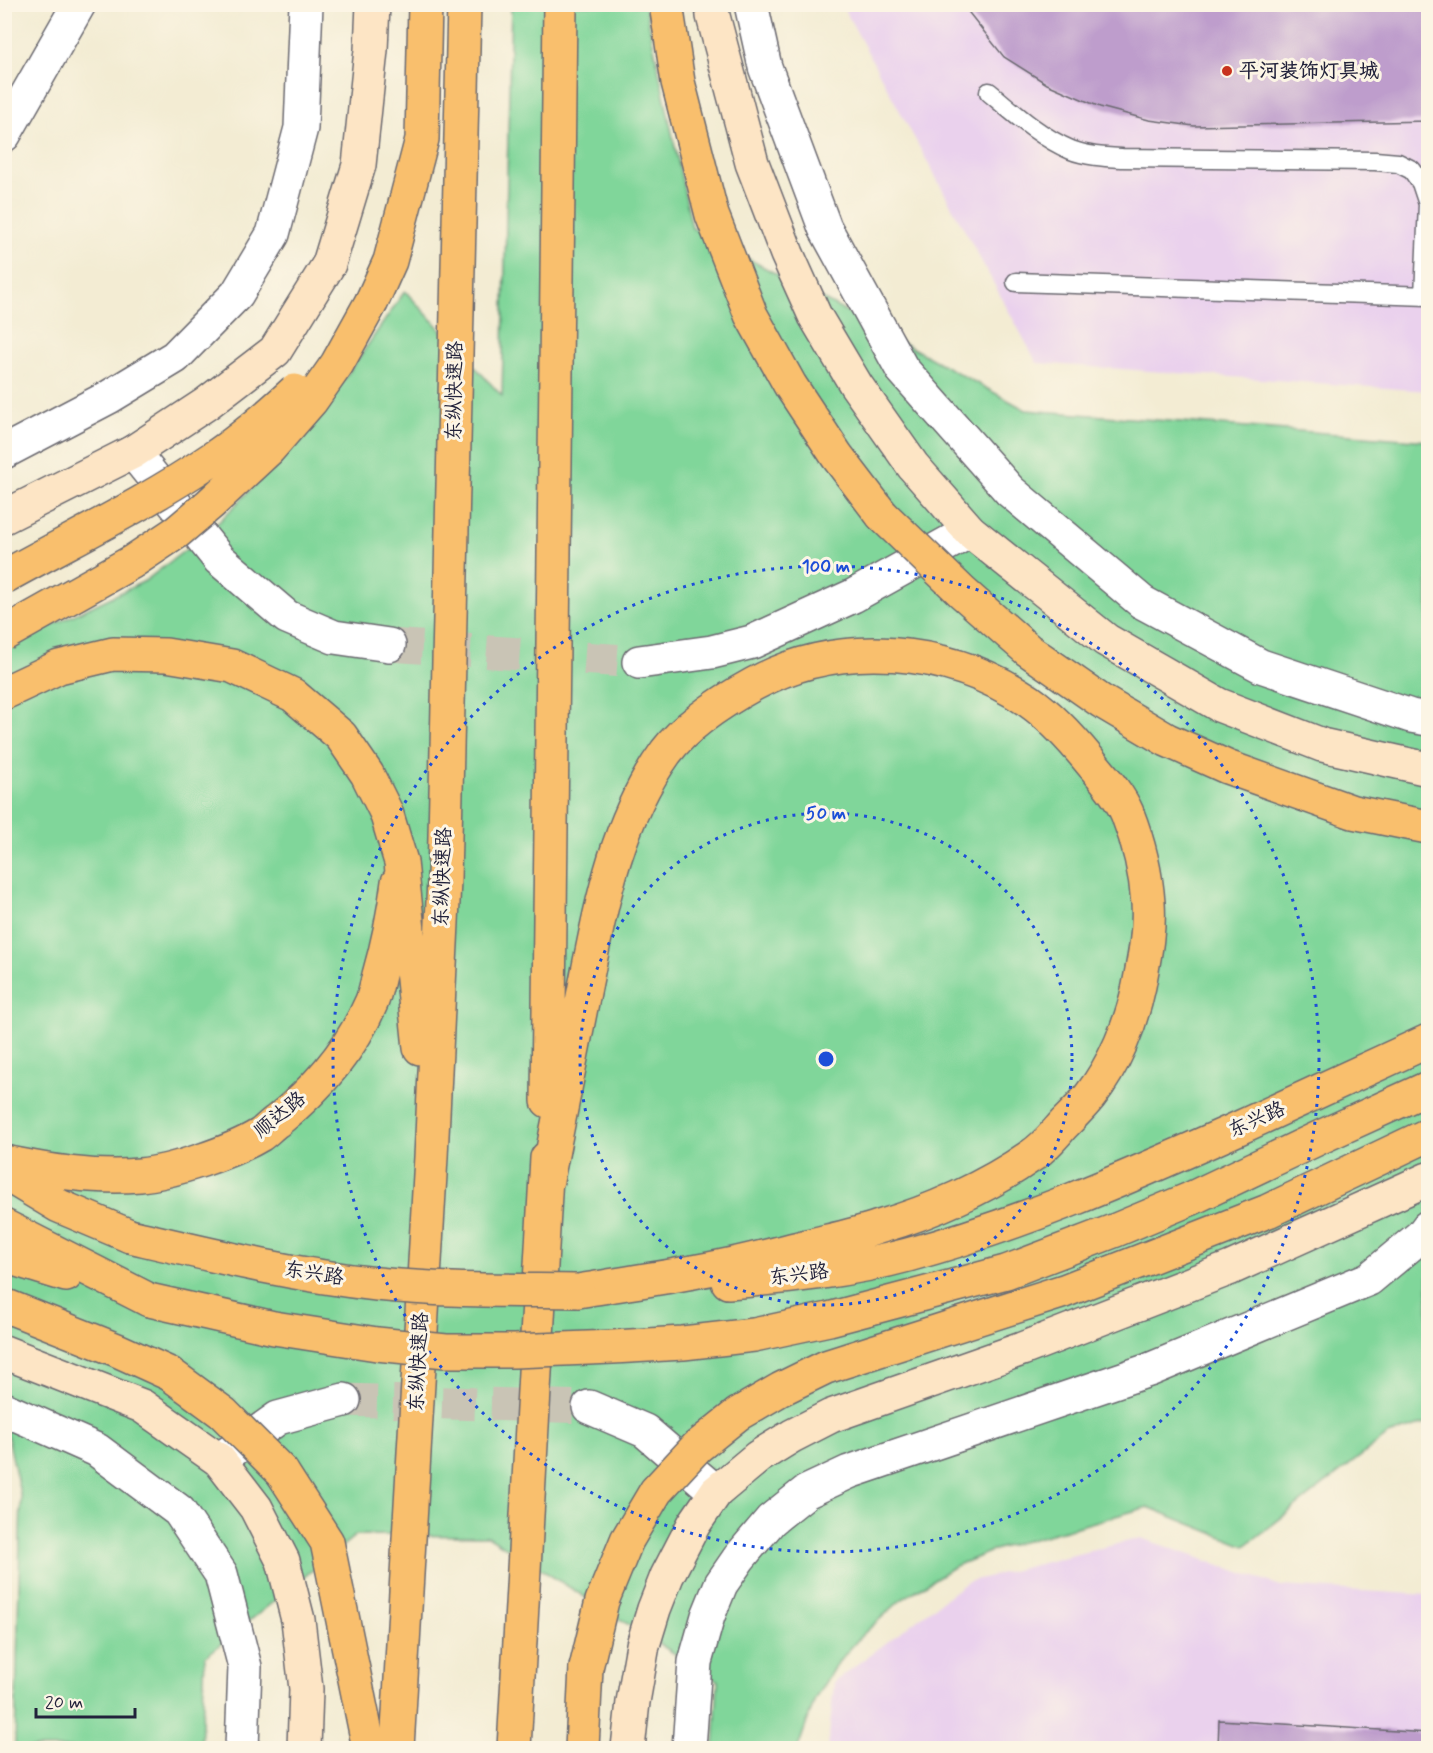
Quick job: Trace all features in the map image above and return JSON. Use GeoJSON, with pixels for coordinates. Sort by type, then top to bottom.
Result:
{"type":"FeatureCollection","features":[{"type":"Feature","properties":{"kind":"main road"},"geometry":{"type":"LineString","coordinates":[[4,518],[133,453],[206,404],[275,351],[329,264],[359,165],[371,50],[373,4]]}},
{"type":"Feature","properties":{"kind":"main road"},"geometry":{"type":"LineString","coordinates":[[4,634],[132,562],[177,532],[269,449],[312,400],[337,364],[372,301],[390,261],[422,139],[425,4]]}},
{"type":"Feature","properties":{"kind":"main road","name":"东纵快速路"},"geometry":{"type":"LineString","coordinates":[[397,1749],[431,1156],[444,880],[464,4]]}},
{"type":"Feature","properties":{"kind":"main road"},"geometry":{"type":"LineString","coordinates":[[514,1749],[547,1180],[560,4]]}},
{"type":"Feature","properties":{"kind":"main road"},"geometry":{"type":"LineString","coordinates":[[666,4],[678,82],[712,215],[751,315],[813,421],[882,515],[962,592],[1028,650],[1101,701],[1167,740],[1227,767],[1353,812],[1428,827]]}},
{"type":"Feature","properties":{"kind":"main road"},"geometry":{"type":"LineString","coordinates":[[712,4],[713,16],[752,163],[787,254],[816,316],[856,385],[913,466],[970,531],[1106,640],[1219,705],[1322,744],[1428,769]]}},
{"type":"Feature","properties":{"kind":"main road"},"geometry":{"type":"LineString","coordinates":[[4,577],[147,498],[213,458],[265,419],[307,380],[372,301]]}},
{"type":"Feature","properties":{"kind":"main road"},"geometry":{"type":"LineString","coordinates":[[4,693],[59,667],[113,654],[166,655],[232,666],[293,695],[341,736],[367,774],[386,812],[401,862],[431,1156]]}},
{"type":"Feature","properties":{"kind":"main road"},"geometry":{"type":"LineString","coordinates":[[547,1180],[595,937],[620,839],[642,789],[669,748],[699,720],[734,695],[774,673],[815,660],[862,654],[899,654],[938,661],[992,680],[1031,702],[1066,733],[1097,769],[1125,808],[1141,855],[1148,905],[1146,950],[1136,999],[1126,1033],[1110,1065],[1089,1097],[1035,1154],[989,1182],[927,1211],[879,1228],[711,1269],[578,1291]]}},
{"type":"Feature","properties":{"kind":"main road","name":"顺达路"},"geometry":{"type":"LineString","coordinates":[[4,1162],[61,1173],[96,1176],[141,1175],[214,1156],[260,1135],[293,1108],[325,1076],[350,1044],[372,1000],[385,954],[401,862]]}},
{"type":"Feature","properties":{"kind":"main road","name":"东兴路"},"geometry":{"type":"LineString","coordinates":[[4,1173],[59,1206],[130,1236],[267,1267],[377,1284],[478,1290],[578,1291],[694,1285],[771,1278],[836,1270],[916,1253],[1033,1215],[1124,1179],[1428,1041]]}},
{"type":"Feature","properties":{"kind":"main road"},"geometry":{"type":"LineString","coordinates":[[4,1256],[150,1300],[274,1328],[377,1344],[446,1351],[514,1351],[683,1343],[754,1335],[829,1319],[1006,1272],[1190,1199],[1428,1088]]}},
{"type":"Feature","properties":{"kind":"main road"},"geometry":{"type":"LineString","coordinates":[[582,1749],[586,1668],[602,1601],[627,1540],[656,1491],[697,1447],[738,1414],[781,1389],[826,1368],[1064,1291],[1268,1211],[1428,1135]]}},
{"type":"Feature","properties":{"kind":"main road"},"geometry":{"type":"LineString","coordinates":[[628,1749],[633,1702],[643,1646],[667,1575],[716,1492],[758,1457],[831,1416],[1022,1349],[1232,1268],[1428,1179]]}},
{"type":"Feature","properties":{"kind":"main road"},"geometry":{"type":"LineString","coordinates":[[4,1226],[150,1300]]}},
{"type":"Feature","properties":{"kind":"main road"},"geometry":{"type":"LineString","coordinates":[[4,1305],[117,1350],[170,1374],[223,1413],[282,1472],[327,1542],[369,1749]]}},
{"type":"Feature","properties":{"kind":"main road"},"geometry":{"type":"LineString","coordinates":[[4,1352],[142,1406],[219,1460],[256,1508],[282,1561],[298,1620],[306,1689],[304,1749]]}},
{"type":"Feature","properties":{"kind":"street"},"geometry":{"type":"LineString","coordinates":[[4,135],[79,4]]}},
{"type":"Feature","properties":{"kind":"street"},"geometry":{"type":"LineString","coordinates":[[4,452],[109,397],[176,357],[237,294],[273,234],[301,128],[306,4]]}},
{"type":"Feature","properties":{"kind":"street"},"geometry":{"type":"LineString","coordinates":[[751,4],[765,67],[825,228],[902,369],[1010,490],[1142,602],[1261,666],[1412,716],[1428,719]]}},
{"type":"Feature","properties":{"kind":"street"},"geometry":{"type":"LineString","coordinates":[[133,453],[219,559],[287,617],[334,637],[389,645]]}},
{"type":"Feature","properties":{"kind":"street"},"geometry":{"type":"LineString","coordinates":[[639,662],[712,652],[752,642],[853,596],[970,531]]}},
{"type":"Feature","properties":{"kind":"street"},"geometry":{"type":"LineString","coordinates":[[689,1749],[695,1662],[708,1616],[721,1584],[739,1558],[771,1520],[806,1492],[849,1472],[1149,1370],[1369,1279],[1422,1235],[1428,1227]]}},
{"type":"Feature","properties":{"kind":"street"},"geometry":{"type":"LineString","coordinates":[[219,1460],[278,1418],[344,1400]]}},
{"type":"Feature","properties":{"kind":"street"},"geometry":{"type":"LineString","coordinates":[[589,1407],[645,1431],[716,1492]]}},
{"type":"Feature","properties":{"kind":"street"},"geometry":{"type":"LineString","coordinates":[[4,1409],[97,1450],[179,1511],[221,1574],[245,1667],[242,1749]]}},
{"type":"Feature","properties":{"kind":"lane"},"geometry":{"type":"LineString","coordinates":[[989,92],[1027,123],[1072,150],[1122,158],[1398,163],[1412,170],[1421,183],[1428,204],[1426,296],[1016,282]]}},
{"type":"Feature","properties":{"kind":"shaded area"},"geometry":{"type":"Polygon","coordinates":[[[842,5],[1428,5],[1428,391],[1037,363],[842,5]]]}},
{"type":"Feature","properties":{"kind":"shaded area"},"geometry":{"type":"Polygon","coordinates":[[[1141,1538],[1281,1586],[1428,1595],[1428,1748],[828,1748],[834,1682],[967,1582],[1141,1538]]]}},
{"type":"Feature","properties":{"kind":"green space"},"geometry":{"type":"Polygon","coordinates":[[[511,5],[645,5],[692,228],[1026,410],[1428,441],[1428,1423],[1388,1435],[1245,1546],[1148,1507],[997,1549],[953,1567],[901,1600],[861,1636],[835,1666],[815,1699],[798,1748],[714,1748],[718,1681],[488,1536],[356,1535],[205,1657],[201,1748],[15,1748],[21,1498],[4,1419],[4,648],[145,581],[211,530],[309,430],[405,291],[502,396],[511,5]]]}},
{"type":"Feature","properties":{"kind":"building","name":"平河装饰灯具城"},"geometry":{"type":"Polygon","coordinates":[[[962,4],[1428,4],[1428,121],[1194,126],[1149,120],[1100,107],[1047,84],[1004,57],[962,4]]]}},
{"type":"Feature","properties":{"kind":"building"},"geometry":{"type":"Polygon","coordinates":[[[1219,1720],[1428,1733],[1428,1748],[1218,1748],[1219,1720]]]}},
{"type":"Feature","properties":{"kind":"tunnel"},"geometry":{"type":"LineString","coordinates":[[389,645],[639,662]]}},
{"type":"Feature","properties":{"kind":"tunnel"},"geometry":{"type":"LineString","coordinates":[[344,1400],[589,1407]]}},
{"type":"Feature","properties":{"kind":"place","name":"平河装饰灯具城"},"geometry":{"type":"Point","coordinates":[1227,71]}}]}
